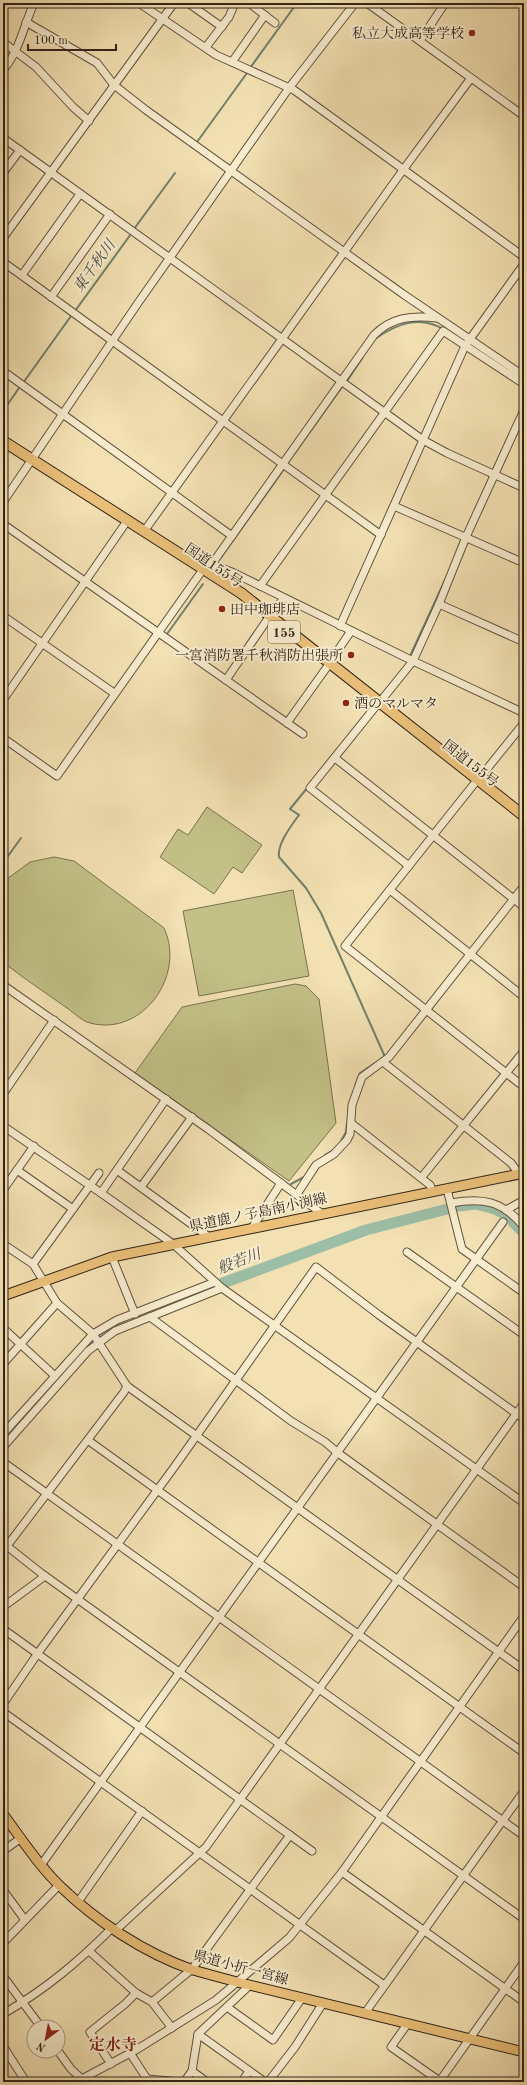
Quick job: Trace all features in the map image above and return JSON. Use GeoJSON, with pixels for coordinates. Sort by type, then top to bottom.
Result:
{"type":"FeatureCollection","features":[{"type":"Feature","properties":{"kind":"highway","name":"国道155号"},"geometry":{"type":"LineString","coordinates":[[3,441],[205,568],[269,617],[476,782],[524,823]]}},
{"type":"Feature","properties":{"kind":"highway","name":"国道155号"},"geometry":{"type":"LineString","coordinates":[[31,459],[44,471],[125,524],[205,568]]}},
{"type":"Feature","properties":{"kind":"highway","name":"国道155号"},"geometry":{"type":"LineString","coordinates":[[476,782],[524,816]]}},
{"type":"Feature","properties":{"kind":"main road","name":"県道鹿ノ子島南小渕線"},"geometry":{"type":"LineString","coordinates":[[3,1296],[112,1257],[522,1173]]}},
{"type":"Feature","properties":{"kind":"main road","name":"県道小折一宮線"},"geometry":{"type":"LineString","coordinates":[[3,1814],[41,1865],[59,1885],[78,1902],[114,1929],[158,1954],[192,1969],[237,1982],[524,2052]]}},
{"type":"Feature","properties":{"kind":"street"},"geometry":{"type":"LineString","coordinates":[[3,70],[10,62],[34,3]]}},
{"type":"Feature","properties":{"kind":"street"},"geometry":{"type":"LineString","coordinates":[[139,3],[206,48],[232,62],[289,88],[524,257]]}},
{"type":"Feature","properties":{"kind":"street"},"geometry":{"type":"LineString","coordinates":[[3,238],[89,121],[161,18],[174,3]]}},
{"type":"Feature","properties":{"kind":"street"},"geometry":{"type":"LineString","coordinates":[[188,3],[222,27]]}},
{"type":"Feature","properties":{"kind":"street"},"geometry":{"type":"LineString","coordinates":[[249,3],[275,23]]}},
{"type":"Feature","properties":{"kind":"street"},"geometry":{"type":"LineString","coordinates":[[3,502],[31,459],[289,88],[355,3]]}},
{"type":"Feature","properties":{"kind":"street"},"geometry":{"type":"LineString","coordinates":[[367,3],[524,116]]}},
{"type":"Feature","properties":{"kind":"street"},"geometry":{"type":"LineString","coordinates":[[420,41],[445,3]]}},
{"type":"Feature","properties":{"kind":"street"},"geometry":{"type":"LineString","coordinates":[[206,48],[222,27],[233,4]]}},
{"type":"Feature","properties":{"kind":"street"},"geometry":{"type":"LineString","coordinates":[[232,62],[265,15]]}},
{"type":"Feature","properties":{"kind":"street"},"geometry":{"type":"LineString","coordinates":[[26,22],[97,62],[114,85],[146,110],[439,319],[524,376]]}},
{"type":"Feature","properties":{"kind":"street"},"geometry":{"type":"LineString","coordinates":[[3,42],[36,67],[72,108],[89,121]]}},
{"type":"Feature","properties":{"kind":"street"},"geometry":{"type":"LineString","coordinates":[[145,530],[402,170],[471,78]]}},
{"type":"Feature","properties":{"kind":"street"},"geometry":{"type":"LineString","coordinates":[[3,138],[423,440],[447,453],[524,488]]}},
{"type":"Feature","properties":{"kind":"street"},"geometry":{"type":"LineString","coordinates":[[3,173],[20,150]]}},
{"type":"Feature","properties":{"kind":"street"},"geometry":{"type":"LineString","coordinates":[[22,275],[80,194]]}},
{"type":"Feature","properties":{"kind":"street"},"geometry":{"type":"LineString","coordinates":[[51,297],[110,214]]}},
{"type":"Feature","properties":{"kind":"street"},"geometry":{"type":"LineString","coordinates":[[3,262],[224,420],[381,535]]}},
{"type":"Feature","properties":{"kind":"street"},"geometry":{"type":"LineString","coordinates":[[340,626],[465,346],[524,264]]}},
{"type":"Feature","properties":{"kind":"street"},"geometry":{"type":"LineString","coordinates":[[3,738],[57,776],[158,631],[205,568],[232,536],[374,335],[388,323],[405,317],[416,316],[439,319]]}},
{"type":"Feature","properties":{"kind":"street"},"geometry":{"type":"LineString","coordinates":[[260,586],[443,331],[524,384]]}},
{"type":"Feature","properties":{"kind":"street"},"geometry":{"type":"LineString","coordinates":[[3,371],[232,536]]}},
{"type":"Feature","properties":{"kind":"street"},"geometry":{"type":"LineString","coordinates":[[409,866],[310,788],[412,661],[439,604],[466,537],[524,410]]}},
{"type":"Feature","properties":{"kind":"street"},"geometry":{"type":"LineString","coordinates":[[394,506],[524,563]]}},
{"type":"Feature","properties":{"kind":"street"},"geometry":{"type":"LineString","coordinates":[[3,524],[158,631],[303,734]]}},
{"type":"Feature","properties":{"kind":"street"},"geometry":{"type":"LineString","coordinates":[[3,700],[125,524]]}},
{"type":"Feature","properties":{"kind":"street"},"geometry":{"type":"LineString","coordinates":[[205,568],[260,586],[412,661],[524,713]]}},
{"type":"Feature","properties":{"kind":"street"},"geometry":{"type":"LineString","coordinates":[[226,680],[269,617],[284,598]]}},
{"type":"Feature","properties":{"kind":"street"},"geometry":{"type":"LineString","coordinates":[[439,604],[524,642]]}},
{"type":"Feature","properties":{"kind":"street"},"geometry":{"type":"LineString","coordinates":[[3,616],[114,693]]}},
{"type":"Feature","properties":{"kind":"street"},"geometry":{"type":"LineString","coordinates":[[287,723],[329,665],[351,631]]}},
{"type":"Feature","properties":{"kind":"street"},"geometry":{"type":"LineString","coordinates":[[523,727],[476,782],[345,946],[426,1008],[524,1087]]}},
{"type":"Feature","properties":{"kind":"street"},"geometry":{"type":"LineString","coordinates":[[335,758],[524,907]]}},
{"type":"Feature","properties":{"kind":"street"},"geometry":{"type":"LineString","coordinates":[[297,1194],[316,1165],[334,1154],[343,1145],[350,1134],[352,1105],[362,1077],[383,1062],[524,886]]}},
{"type":"Feature","properties":{"kind":"street"},"geometry":{"type":"LineString","coordinates":[[390,890],[524,997]]}},
{"type":"Feature","properties":{"kind":"street"},"geometry":{"type":"LineString","coordinates":[[3,985],[192,1117],[321,1213]]}},
{"type":"Feature","properties":{"kind":"street"},"geometry":{"type":"LineString","coordinates":[[3,1094],[54,1020]]}},
{"type":"Feature","properties":{"kind":"street"},"geometry":{"type":"LineString","coordinates":[[421,1178],[524,1051]]}},
{"type":"Feature","properties":{"kind":"street"},"geometry":{"type":"LineString","coordinates":[[383,1062],[522,1173]]}},
{"type":"Feature","properties":{"kind":"street"},"geometry":{"type":"LineString","coordinates":[[102,1192],[166,1099]]}},
{"type":"Feature","properties":{"kind":"street"},"geometry":{"type":"LineString","coordinates":[[141,1186],[192,1117]]}},
{"type":"Feature","properties":{"kind":"street"},"geometry":{"type":"LineString","coordinates":[[351,1123],[430,1185],[433,1192]]}},
{"type":"Feature","properties":{"kind":"street"},"geometry":{"type":"LineString","coordinates":[[3,1126],[102,1192],[173,1244],[219,1285],[276,1324],[524,1503]]}},
{"type":"Feature","properties":{"kind":"street"},"geometry":{"type":"LineString","coordinates":[[3,1190],[34,1146]]}},
{"type":"Feature","properties":{"kind":"street"},"geometry":{"type":"LineString","coordinates":[[17,1170],[73,1209]]}},
{"type":"Feature","properties":{"kind":"street"},"geometry":{"type":"LineString","coordinates":[[117,1170],[209,1237]]}},
{"type":"Feature","properties":{"kind":"street"},"geometry":{"type":"LineString","coordinates":[[33,1264],[99,1173]]}},
{"type":"Feature","properties":{"kind":"street"},"geometry":{"type":"LineString","coordinates":[[252,1228],[281,1183]]}},
{"type":"Feature","properties":{"kind":"street"},"geometry":{"type":"LineString","coordinates":[[447,1189],[462,1249],[524,1293]]}},
{"type":"Feature","properties":{"kind":"street"},"geometry":{"type":"LineString","coordinates":[[452,1206],[480,1200],[488,1201],[506,1210],[524,1227]]}},
{"type":"Feature","properties":{"kind":"street"},"geometry":{"type":"LineString","coordinates":[[506,1210],[524,1200]]}},
{"type":"Feature","properties":{"kind":"street"},"geometry":{"type":"LineString","coordinates":[[41,1865],[218,1616],[338,1453],[503,1222]]}},
{"type":"Feature","properties":{"kind":"street"},"geometry":{"type":"LineString","coordinates":[[3,1244],[33,1264],[45,1280],[57,1303],[93,1334],[127,1386],[524,1670]]}},
{"type":"Feature","properties":{"kind":"street"},"geometry":{"type":"LineString","coordinates":[[407,1252],[524,1335]]}},
{"type":"Feature","properties":{"kind":"street"},"geometry":{"type":"LineString","coordinates":[[112,1257],[135,1314]]}},
{"type":"Feature","properties":{"kind":"street"},"geometry":{"type":"LineString","coordinates":[[3,1704],[38,1653],[197,1435],[316,1267],[524,1419]]}},
{"type":"Feature","properties":{"kind":"street"},"geometry":{"type":"LineString","coordinates":[[3,1434],[93,1334],[117,1320],[219,1285]]}},
{"type":"Feature","properties":{"kind":"street"},"geometry":{"type":"LineString","coordinates":[[3,1448],[88,1351],[98,1342],[116,1331],[219,1285]]}},
{"type":"Feature","properties":{"kind":"street"},"geometry":{"type":"LineString","coordinates":[[3,1364],[57,1303]]}},
{"type":"Feature","properties":{"kind":"street"},"geometry":{"type":"LineString","coordinates":[[150,1317],[291,1421],[325,1442],[338,1453],[524,1587]]}},
{"type":"Feature","properties":{"kind":"street"},"geometry":{"type":"LineString","coordinates":[[3,1328],[55,1376]]}},
{"type":"Feature","properties":{"kind":"street"},"geometry":{"type":"LineString","coordinates":[[127,1386],[89,1441],[5,1545],[45,1576],[178,1672],[280,1743],[524,1919]]}},
{"type":"Feature","properties":{"kind":"street"},"geometry":{"type":"LineString","coordinates":[[3,2014],[23,2002],[68,1970],[200,1854],[524,1403]]}},
{"type":"Feature","properties":{"kind":"street"},"geometry":{"type":"LineString","coordinates":[[89,1441],[524,1753]]}},
{"type":"Feature","properties":{"kind":"street"},"geometry":{"type":"LineString","coordinates":[[3,1462],[524,1836]]}},
{"type":"Feature","properties":{"kind":"street"},"geometry":{"type":"LineString","coordinates":[[3,1607],[45,1576]]}},
{"type":"Feature","properties":{"kind":"street"},"geometry":{"type":"LineString","coordinates":[[64,2059],[81,2081],[172,2028],[216,2000],[289,1938],[342,1872],[419,1761],[524,1616]]}},
{"type":"Feature","properties":{"kind":"street"},"geometry":{"type":"LineString","coordinates":[[3,1629],[312,1851]]}},
{"type":"Feature","properties":{"kind":"street"},"geometry":{"type":"LineString","coordinates":[[3,1712],[384,1985]]}},
{"type":"Feature","properties":{"kind":"street"},"geometry":{"type":"LineString","coordinates":[[365,2013],[524,1791]]}},
{"type":"Feature","properties":{"kind":"street"},"geometry":{"type":"LineString","coordinates":[[78,1902],[142,1811]]}},
{"type":"Feature","properties":{"kind":"street"},"geometry":{"type":"LineString","coordinates":[[152,2002],[192,1969],[290,1835]]}},
{"type":"Feature","properties":{"kind":"street"},"geometry":{"type":"LineString","coordinates":[[3,1851],[21,1838]]}},
{"type":"Feature","properties":{"kind":"street"},"geometry":{"type":"LineString","coordinates":[[342,1872],[524,2002]]}},
{"type":"Feature","properties":{"kind":"street"},"geometry":{"type":"LineString","coordinates":[[3,1943],[59,1885]]}},
{"type":"Feature","properties":{"kind":"street"},"geometry":{"type":"LineString","coordinates":[[3,1890],[26,1920]]}},
{"type":"Feature","properties":{"kind":"street"},"geometry":{"type":"LineString","coordinates":[[89,1951],[136,1993],[152,2002],[172,2028]]}},
{"type":"Feature","properties":{"kind":"street"},"geometry":{"type":"LineString","coordinates":[[408,2023],[391,2047],[440,2082],[524,1962]]}},
{"type":"Feature","properties":{"kind":"street"},"geometry":{"type":"LineString","coordinates":[[3,1976],[35,2019]]}},
{"type":"Feature","properties":{"kind":"street"},"geometry":{"type":"LineString","coordinates":[[130,2053],[147,2079],[183,2082],[192,2071],[198,2034],[250,1985]]}},
{"type":"Feature","properties":{"kind":"street"},"geometry":{"type":"LineString","coordinates":[[111,2064],[90,2032],[125,2004],[136,1993]]}},
{"type":"Feature","properties":{"kind":"street"},"geometry":{"type":"LineString","coordinates":[[227,2007],[273,2040],[302,1998]]}},
{"type":"Feature","properties":{"kind":"street"},"geometry":{"type":"LineString","coordinates":[[198,2034],[249,2071],[267,2082],[295,2047],[323,2003]]}},
{"type":"Feature","properties":{"kind":"street"},"geometry":{"type":"LineString","coordinates":[[3,2046],[26,2082]]}},
{"type":"Feature","properties":{"kind":"street"},"geometry":{"type":"LineString","coordinates":[[192,2071],[207,2082]]}},
{"type":"Feature","properties":{"kind":"street"},"geometry":{"type":"LineString","coordinates":[[242,2082],[249,2071]]}},
{"type":"Feature","properties":{"kind":"shaded area"},"geometry":{"type":"Polygon","coordinates":[[[207,807],[262,845],[242,873],[233,867],[214,894],[160,857],[178,829],[188,835],[207,807]]]}},
{"type":"Feature","properties":{"kind":"shaded area"},"geometry":{"type":"Polygon","coordinates":[[[54,857],[74,861],[164,928],[169,946],[169,965],[164,982],[155,998],[143,1011],[127,1021],[109,1025],[87,1022],[3,962],[3,882],[30,862],[54,857]]]}},
{"type":"Feature","properties":{"kind":"shaded area"},"geometry":{"type":"Polygon","coordinates":[[[293,890],[309,976],[199,996],[183,911],[293,890]]]}},
{"type":"Feature","properties":{"kind":"shaded area"},"geometry":{"type":"Polygon","coordinates":[[[295,984],[306,986],[319,999],[336,1123],[289,1181],[135,1073],[182,1007],[295,984]]]}},
{"type":"Feature","properties":{"kind":"waterway","name":"東千秋川"},"geometry":{"type":"LineString","coordinates":[[250,68],[297,3]]}},
{"type":"Feature","properties":{"kind":"waterway","name":"東千秋川"},"geometry":{"type":"LineString","coordinates":[[197,142],[247,73]]}},
{"type":"Feature","properties":{"kind":"waterway","name":"東千秋川"},"geometry":{"type":"LineString","coordinates":[[134,229],[175,173]]}},
{"type":"Feature","properties":{"kind":"waterway","name":"東千秋川"},"geometry":{"type":"LineString","coordinates":[[75,311],[131,234]]}},
{"type":"Feature","properties":{"kind":"waterway","name":"東千秋川"},"geometry":{"type":"LineString","coordinates":[[23,383],[71,316]]}},
{"type":"Feature","properties":{"kind":"waterway"},"geometry":{"type":"LineString","coordinates":[[375,339],[391,329],[408,323],[425,323],[443,329]]}},
{"type":"Feature","properties":{"kind":"waterway"},"geometry":{"type":"LineString","coordinates":[[347,381],[363,357]]}},
{"type":"Feature","properties":{"kind":"waterway"},"geometry":{"type":"LineString","coordinates":[[287,464],[342,387]]}},
{"type":"Feature","properties":{"kind":"waterway","name":"東千秋川"},"geometry":{"type":"LineString","coordinates":[[3,411],[19,388]]}},
{"type":"Feature","properties":{"kind":"waterway"},"geometry":{"type":"LineString","coordinates":[[220,559],[284,469]]}},
{"type":"Feature","properties":{"kind":"waterway"},"geometry":{"type":"LineString","coordinates":[[411,654],[445,580]]}},
{"type":"Feature","properties":{"kind":"waterway"},"geometry":{"type":"LineString","coordinates":[[167,634],[203,584]]}},
{"type":"Feature","properties":{"kind":"waterway"},"geometry":{"type":"LineString","coordinates":[[308,787],[290,809],[299,815],[282,841],[279,857],[306,888],[321,913],[385,1057]]}},
{"type":"Feature","properties":{"kind":"waterway"},"geometry":{"type":"LineString","coordinates":[[3,863],[21,838]]}},
{"type":"Feature","properties":{"kind":"waterway"},"geometry":{"type":"LineString","coordinates":[[355,1086],[360,1073],[375,1063]]}},
{"type":"Feature","properties":{"kind":"waterway"},"geometry":{"type":"LineString","coordinates":[[341,1141],[346,1132],[347,1123]]}},
{"type":"Feature","properties":{"kind":"waterway"},"geometry":{"type":"LineString","coordinates":[[325,1155],[335,1149]]}},
{"type":"Feature","properties":{"kind":"waterway"},"geometry":{"type":"LineString","coordinates":[[291,1184],[304,1177]]}},
{"type":"Feature","properties":{"kind":"waterway","name":"般若川"},"geometry":{"type":"LineString","coordinates":[[195,1296],[223,1283],[366,1230],[459,1206],[476,1204],[495,1209],[505,1214],[524,1233]]}},
{"type":"Feature","properties":{"kind":"waterway","name":"般若川"},"geometry":{"type":"LineString","coordinates":[[78,1358],[97,1339],[120,1327]]}},
{"type":"Feature","properties":{"kind":"place","name":"私立大成高等学校"},"geometry":{"type":"Point","coordinates":[472,33]}},
{"type":"Feature","properties":{"kind":"place","name":"田中珈琲店"},"geometry":{"type":"Point","coordinates":[222,609]}},
{"type":"Feature","properties":{"kind":"place","name":"一宮消防署千秋消防出張所"},"geometry":{"type":"Point","coordinates":[351,655]}},
{"type":"Feature","properties":{"kind":"place","name":"酒のマルマタ"},"geometry":{"type":"Point","coordinates":[346,703]}},
{"type":"Feature","properties":{"kind":"district","name":"定水寺"},"geometry":{"type":"Point","coordinates":[113,2044]}}]}
